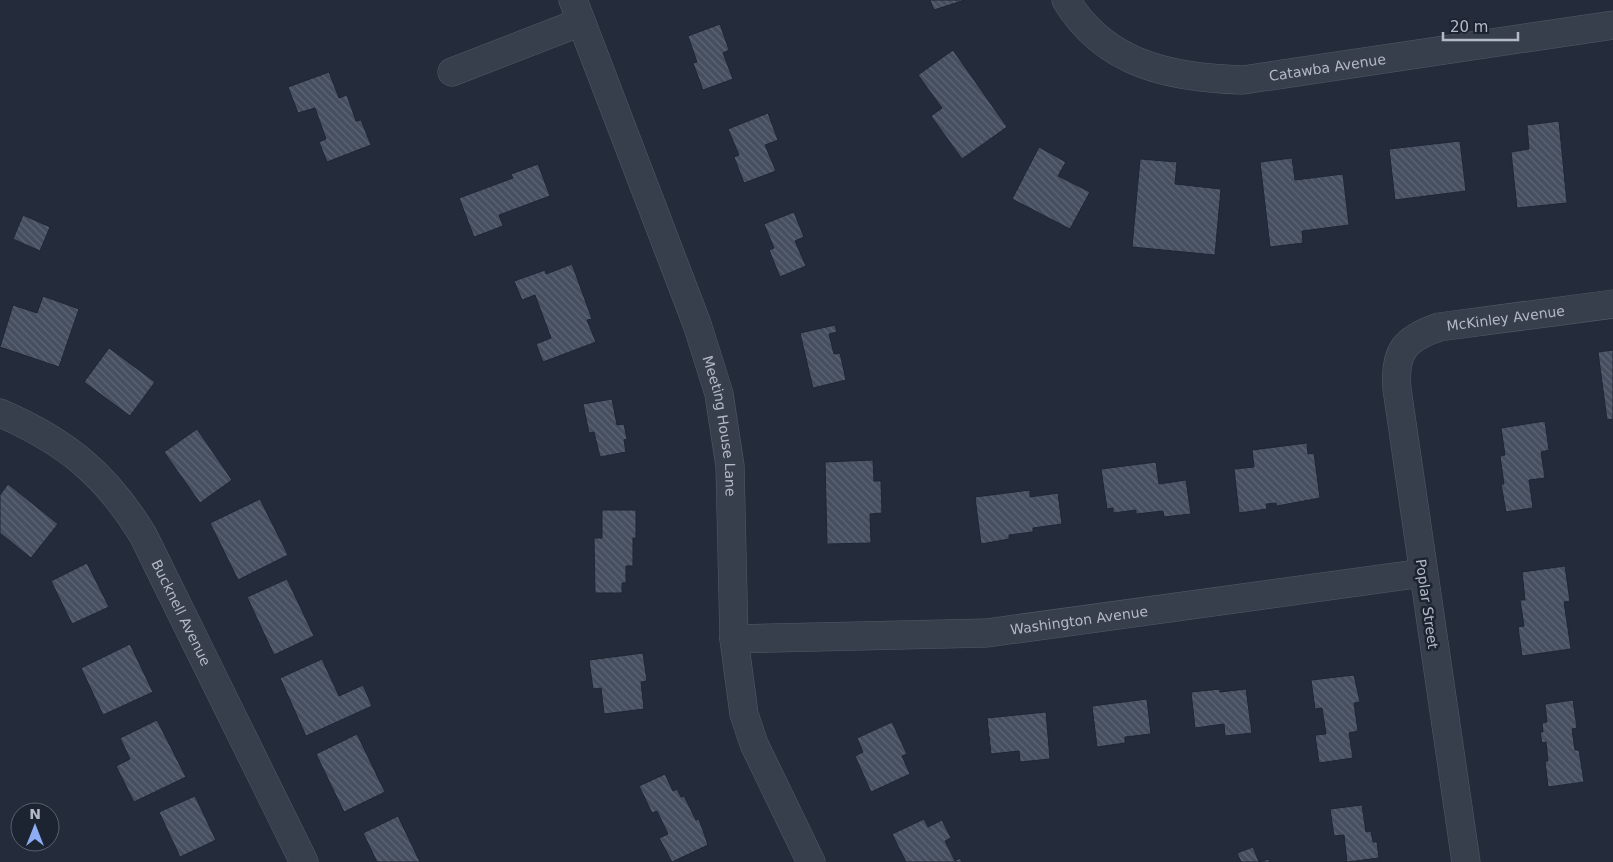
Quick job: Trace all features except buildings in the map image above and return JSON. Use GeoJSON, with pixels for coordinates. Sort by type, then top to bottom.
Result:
{"type":"FeatureCollection","features":[{"type":"Feature","properties":{"kind":"street","name":"Catawba Avenue"},"geometry":{"type":"LineString","coordinates":[[1066,0],[1088,31],[1115,51],[1159,70],[1198,79],[1243,80],[1613,25]]}},
{"type":"Feature","properties":{"kind":"street"},"geometry":{"type":"LineString","coordinates":[[452,72],[577,11]]}},
{"type":"Feature","properties":{"kind":"street","name":"Meeting House Lane"},"geometry":{"type":"LineString","coordinates":[[577,11],[696,324],[719,394],[730,466],[734,639],[739,685],[748,727],[758,752],[812,862]]}},
{"type":"Feature","properties":{"kind":"street","name":"McKinley Avenue"},"geometry":{"type":"LineString","coordinates":[[1404,346],[1418,334],[1439,327],[1613,304]]}},
{"type":"Feature","properties":{"kind":"street","name":"Poplar Street"},"geometry":{"type":"LineString","coordinates":[[1404,346],[1398,359],[1397,389],[1466,862]]}},
{"type":"Feature","properties":{"kind":"street","name":"Bucknell Avenue"},"geometry":{"type":"LineString","coordinates":[[0,413],[48,437],[74,453],[95,471],[130,514],[147,544],[304,862]]}},
{"type":"Feature","properties":{"kind":"street","name":"Washington Avenue"},"geometry":{"type":"LineString","coordinates":[[734,639],[987,633],[1423,573]]}}]}
